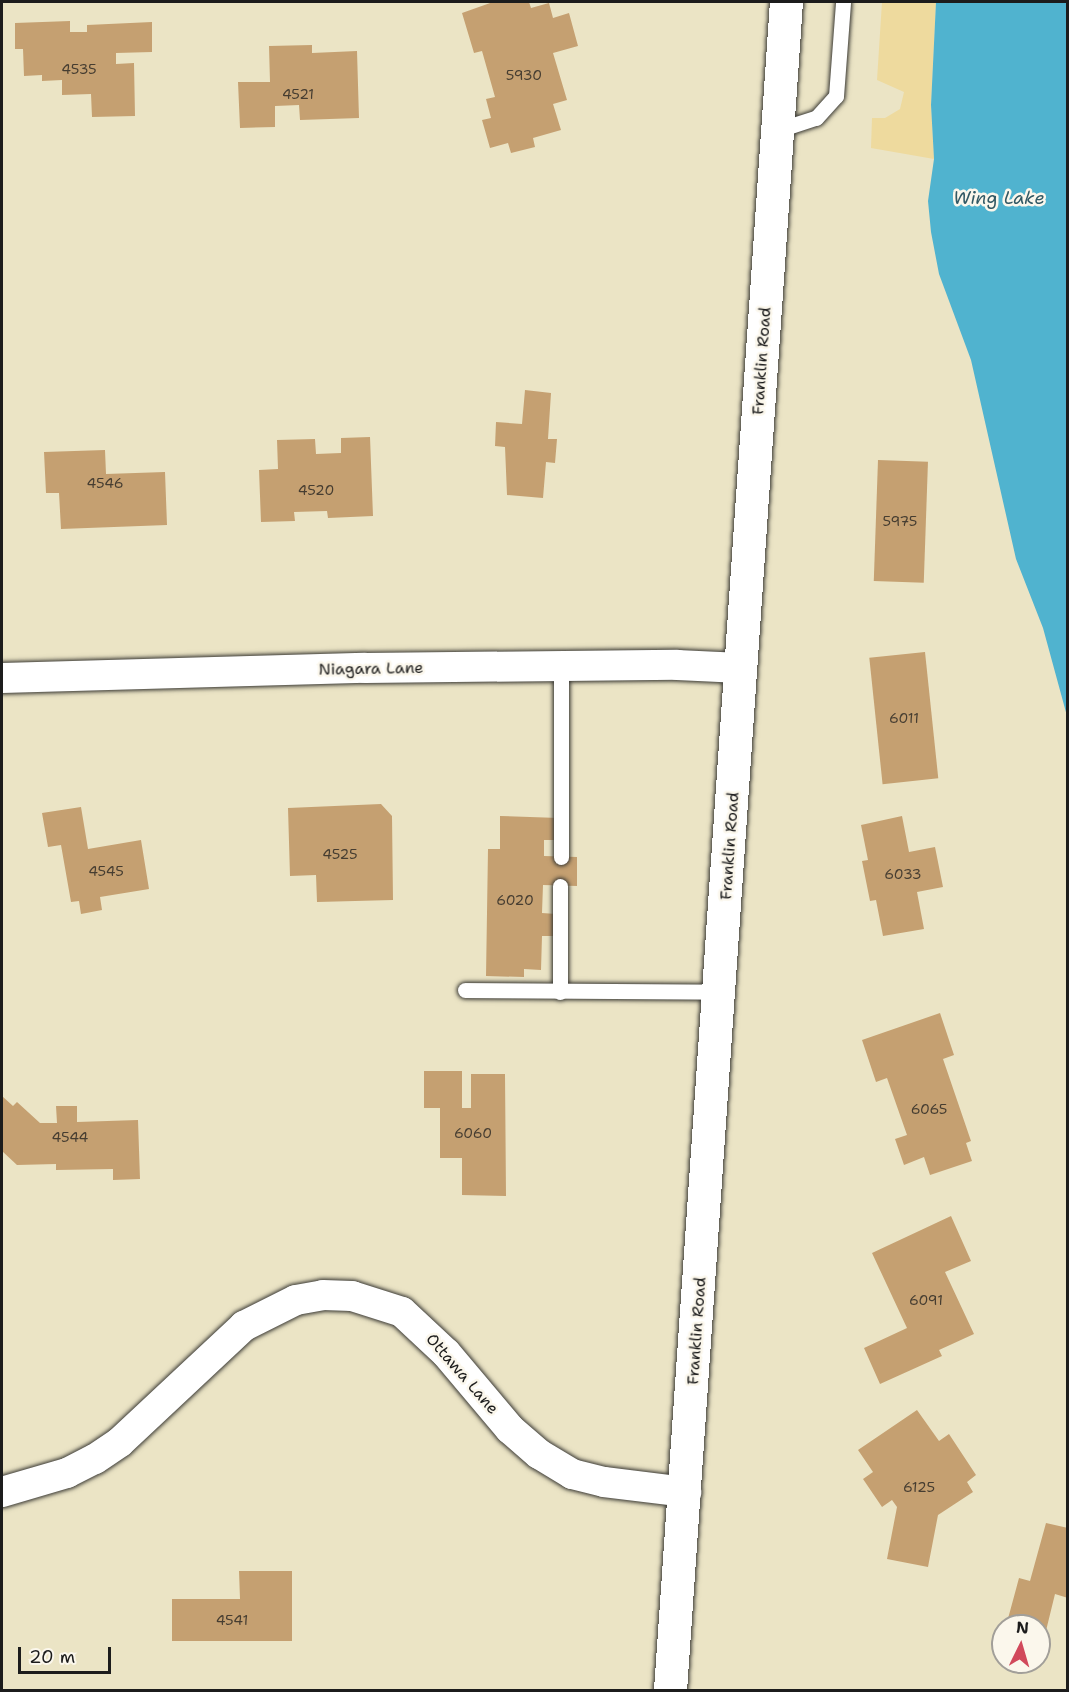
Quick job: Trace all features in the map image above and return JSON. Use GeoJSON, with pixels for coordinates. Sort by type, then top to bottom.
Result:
{"type":"FeatureCollection","features":[{"type":"Feature","properties":{"kind":"street","name":"Franklin Road"},"geometry":{"type":"LineString","coordinates":[[670,1690],[686,1492],[786,2]]}},
{"type":"Feature","properties":{"kind":"street","name":"Niagara Lane"},"geometry":{"type":"LineString","coordinates":[[2,678],[561,666],[741,668]]}},
{"type":"Feature","properties":{"kind":"street","name":"Ottawa Lane"},"geometry":{"type":"LineString","coordinates":[[2,1492],[67,1473],[95,1459],[120,1442],[244,1326],[296,1300],[323,1295],[352,1296],[402,1312],[446,1353],[510,1429],[539,1454],[573,1474],[604,1482],[686,1492]]}},
{"type":"Feature","properties":{"kind":"lane"},"geometry":{"type":"LineString","coordinates":[[778,130],[816,118],[836,96],[843,2]]}},
{"type":"Feature","properties":{"kind":"lane"},"geometry":{"type":"LineString","coordinates":[[561,666],[561,857]]}},
{"type":"Feature","properties":{"kind":"lane"},"geometry":{"type":"LineString","coordinates":[[560,886],[560,992]]}},
{"type":"Feature","properties":{"kind":"lane"},"geometry":{"type":"LineString","coordinates":[[465,990],[720,992]]}},
{"type":"Feature","properties":{"kind":"sand"},"geometry":{"type":"Polygon","coordinates":[[[882,2],[936,2],[931,105],[934,159],[871,148],[872,118],[885,118],[900,109],[904,92],[877,80],[882,2]]]}},
{"type":"Feature","properties":{"kind":"water","name":"Wing Lake"},"geometry":{"type":"Polygon","coordinates":[[[936,2],[1067,2],[1067,716],[1043,628],[1016,559],[971,360],[939,274],[931,232],[928,201],[934,159],[931,105],[936,2]]]}},
{"type":"Feature","properties":{"kind":"building"},"geometry":{"type":"Polygon","coordinates":[[[493,2],[529,2],[531,8],[549,3],[553,18],[569,13],[578,46],[553,53],[567,100],[553,104],[561,130],[533,138],[535,147],[511,153],[508,143],[490,148],[482,120],[491,118],[486,99],[495,97],[482,51],[474,53],[462,13],[493,2]]]}},
{"type":"Feature","properties":{"kind":"building"},"geometry":{"type":"Polygon","coordinates":[[[70,21],[70,32],[87,32],[87,25],[152,22],[152,52],[116,53],[116,64],[134,63],[135,116],[92,117],[91,94],[62,95],[62,80],[42,81],[42,75],[24,76],[23,49],[15,49],[15,23],[70,21]]]}},
{"type":"Feature","properties":{"kind":"building"},"geometry":{"type":"Polygon","coordinates":[[[312,45],[312,53],[357,51],[359,118],[300,120],[299,105],[275,106],[275,127],[240,128],[238,82],[270,82],[269,46],[312,45]]]}},
{"type":"Feature","properties":{"kind":"building"},"geometry":{"type":"Polygon","coordinates":[[[525,390],[551,393],[548,439],[557,439],[555,463],[546,462],[543,498],[507,495],[505,447],[495,446],[496,422],[522,424],[525,390]]]}},
{"type":"Feature","properties":{"kind":"building"},"geometry":{"type":"Polygon","coordinates":[[[370,437],[373,516],[328,518],[327,511],[294,512],[295,521],[261,522],[259,470],[278,469],[277,440],[315,439],[316,454],[341,453],[341,438],[370,437]]]}},
{"type":"Feature","properties":{"kind":"building"},"geometry":{"type":"Polygon","coordinates":[[[105,450],[106,474],[165,472],[167,525],[61,529],[59,493],[46,493],[44,452],[105,450]]]}},
{"type":"Feature","properties":{"kind":"building"},"geometry":{"type":"Polygon","coordinates":[[[878,460],[928,462],[924,583],[874,581],[878,460]]]}},
{"type":"Feature","properties":{"kind":"building"},"geometry":{"type":"Polygon","coordinates":[[[925,652],[938,778],[883,784],[869,658],[925,652]]]}},
{"type":"Feature","properties":{"kind":"building"},"geometry":{"type":"Polygon","coordinates":[[[381,804],[392,816],[393,900],[317,902],[316,875],[290,876],[288,808],[381,804]]]}},
{"type":"Feature","properties":{"kind":"building"},"geometry":{"type":"Polygon","coordinates":[[[81,807],[88,849],[141,840],[149,889],[100,897],[102,910],[81,914],[79,901],[71,902],[61,845],[48,847],[42,813],[81,807]]]}},
{"type":"Feature","properties":{"kind":"building"},"geometry":{"type":"Polygon","coordinates":[[[500,816],[559,818],[558,840],[544,840],[544,856],[577,857],[577,886],[543,885],[542,913],[556,914],[555,936],[542,936],[541,970],[524,969],[524,977],[486,976],[488,849],[500,849],[500,816]]]}},
{"type":"Feature","properties":{"kind":"building"},"geometry":{"type":"Polygon","coordinates":[[[902,816],[909,852],[935,847],[943,887],[917,892],[924,929],[883,936],[876,900],[870,901],[862,861],[868,860],[861,825],[902,816]]]}},
{"type":"Feature","properties":{"kind":"building"},"geometry":{"type":"Polygon","coordinates":[[[940,1013],[954,1055],[943,1059],[971,1141],[966,1143],[972,1161],[930,1175],[924,1157],[904,1165],[895,1139],[907,1135],[887,1078],[876,1082],[862,1040],[940,1013]]]}},
{"type":"Feature","properties":{"kind":"building"},"geometry":{"type":"Polygon","coordinates":[[[424,1071],[462,1071],[462,1108],[471,1108],[471,1074],[505,1074],[506,1196],[462,1195],[462,1158],[440,1158],[440,1108],[424,1108],[424,1071]]]}},
{"type":"Feature","properties":{"kind":"building"},"geometry":{"type":"Polygon","coordinates":[[[2,1096],[13,1106],[17,1102],[40,1123],[57,1123],[56,1106],[77,1106],[77,1122],[138,1120],[140,1179],[113,1180],[113,1169],[56,1170],[56,1164],[17,1165],[2,1151],[2,1096]]]}},
{"type":"Feature","properties":{"kind":"building"},"geometry":{"type":"Polygon","coordinates":[[[951,1216],[971,1261],[945,1272],[974,1334],[939,1350],[942,1356],[880,1384],[864,1348],[907,1328],[872,1253],[951,1216]]]}},
{"type":"Feature","properties":{"kind":"building"},"geometry":{"type":"Polygon","coordinates":[[[917,1410],[939,1441],[949,1434],[976,1475],[967,1482],[973,1492],[938,1515],[928,1567],[887,1559],[897,1507],[892,1500],[882,1507],[863,1479],[873,1472],[858,1450],[917,1410]]]}},
{"type":"Feature","properties":{"kind":"building"},"geometry":{"type":"Polygon","coordinates":[[[1046,1523],[1068,1528],[1068,1598],[1055,1594],[1050,1614],[1009,1614],[1019,1578],[1030,1581],[1046,1523]]]}},
{"type":"Feature","properties":{"kind":"building"},"geometry":{"type":"Polygon","coordinates":[[[239,1571],[292,1571],[292,1641],[172,1641],[172,1599],[240,1599],[239,1571]]]}}]}
